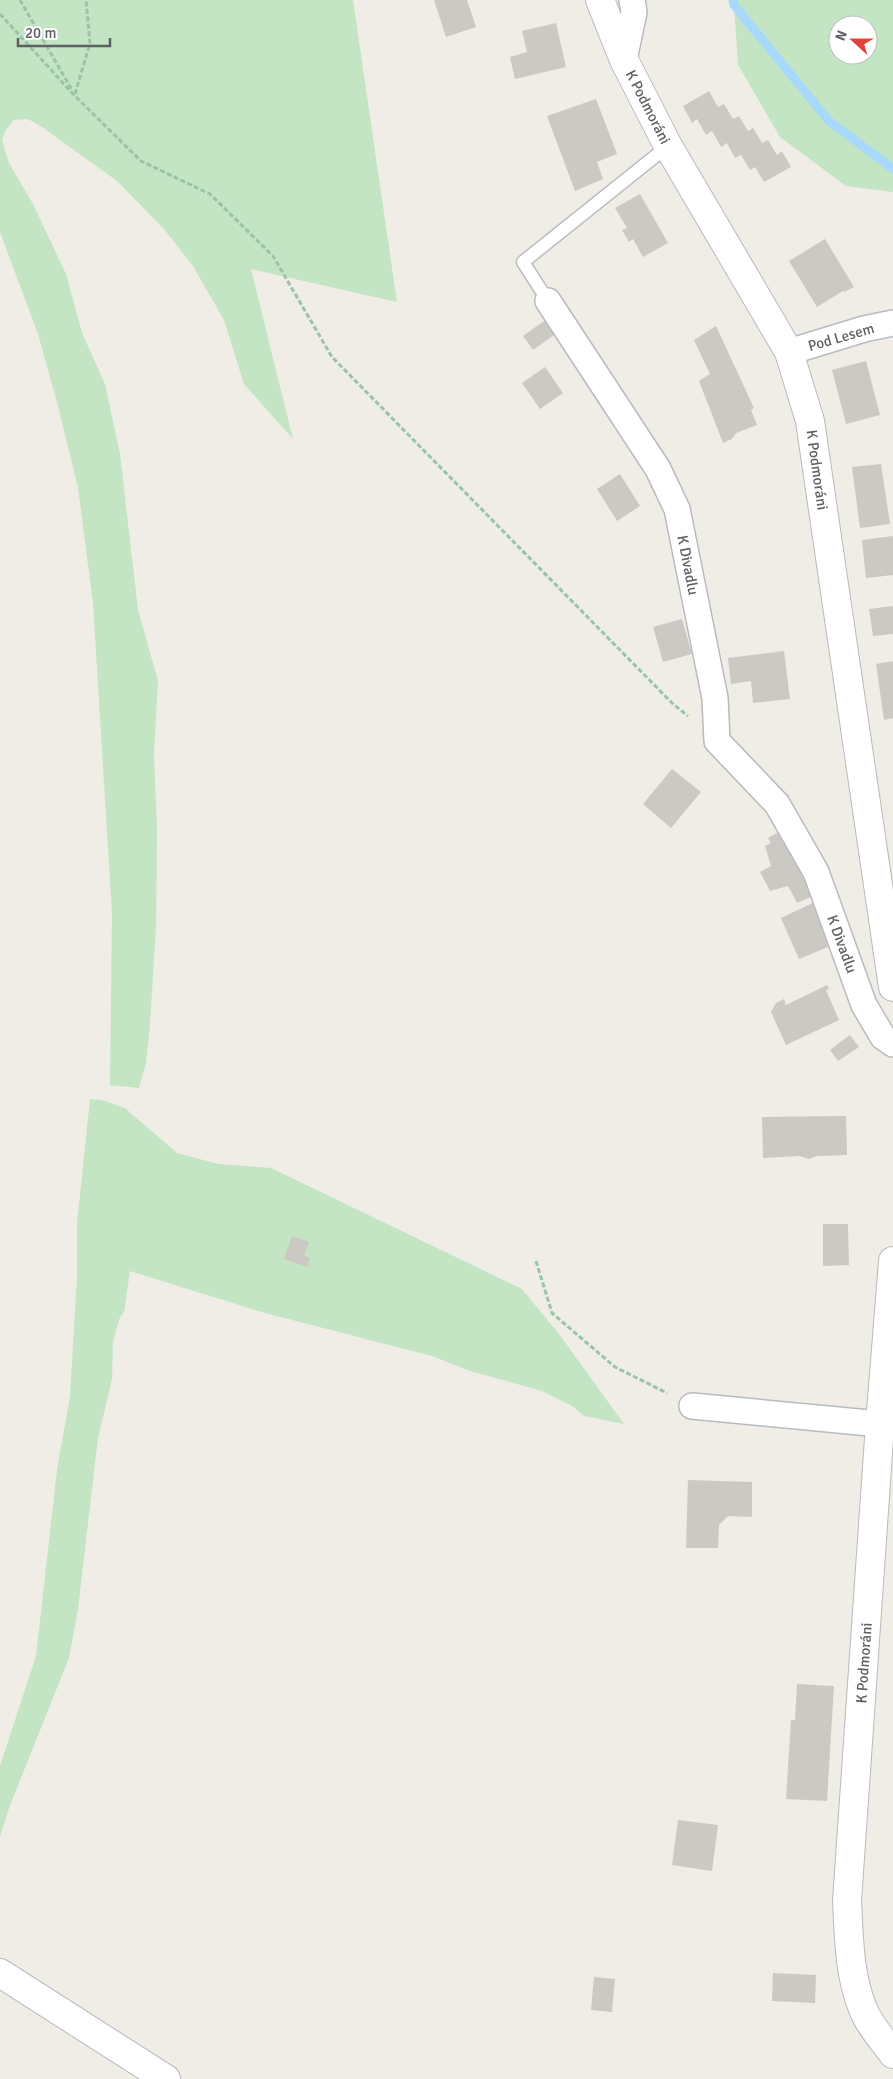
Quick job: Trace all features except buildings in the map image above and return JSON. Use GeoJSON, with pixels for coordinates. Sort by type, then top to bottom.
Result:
{"type":"FeatureCollection","features":[{"type":"Feature","properties":{"kind":"street","name":"K Podmoráni"},"geometry":{"type":"LineString","coordinates":[[600,0],[624,60],[668,146],[789,352],[810,421],[893,987]]}},
{"type":"Feature","properties":{"kind":"street"},"geometry":{"type":"LineString","coordinates":[[624,60],[634,12],[632,0]]}},
{"type":"Feature","properties":{"kind":"street","name":"K Divadlu"},"geometry":{"type":"LineString","coordinates":[[548,301],[658,469],[676,509],[716,698],[717,741],[777,804],[782,812],[816,872],[864,1004],[884,1037],[893,1044]]}},
{"type":"Feature","properties":{"kind":"street","name":"Pod Lesem"},"geometry":{"type":"LineString","coordinates":[[789,352],[864,329],[893,323]]}},
{"type":"Feature","properties":{"kind":"street","name":"K Podmoráni"},"geometry":{"type":"LineString","coordinates":[[893,1261],[847,1901],[849,1952],[854,1983],[863,2011],[893,2054]]}},
{"type":"Feature","properties":{"kind":"street"},"geometry":{"type":"LineString","coordinates":[[692,1406],[880,1424]]}},
{"type":"Feature","properties":{"kind":"street"},"geometry":{"type":"LineString","coordinates":[[0,1973],[166,2079]]}},
{"type":"Feature","properties":{"kind":"lane","name":"K Divadlu"},"geometry":{"type":"LineString","coordinates":[[548,301],[523,262],[668,146]]}},
{"type":"Feature","properties":{"kind":"path"},"geometry":{"type":"LineString","coordinates":[[20,0],[74,95]]}},
{"type":"Feature","properties":{"kind":"path"},"geometry":{"type":"LineString","coordinates":[[74,95],[90,43],[86,0]]}},
{"type":"Feature","properties":{"kind":"path"},"geometry":{"type":"LineString","coordinates":[[0,14],[74,95],[141,160],[210,194],[273,256],[332,357],[673,704],[717,741]]}},
{"type":"Feature","properties":{"kind":"path"},"geometry":{"type":"LineString","coordinates":[[536,1261],[552,1313],[614,1367],[692,1406]]}},
{"type":"Feature","properties":{"kind":"green space"},"geometry":{"type":"Polygon","coordinates":[[[0,0],[353,0],[397,302],[251,269],[293,439],[244,384],[224,320],[193,266],[163,228],[117,181],[42,127],[28,119],[14,120],[5,131],[2,140],[9,163],[33,204],[66,274],[82,333],[105,384],[120,454],[138,610],[158,681],[154,753],[157,830],[156,926],[146,1063],[139,1088],[110,1085],[112,913],[93,603],[78,488],[38,334],[0,232],[0,0]]]}},
{"type":"Feature","properties":{"kind":"green space"},"geometry":{"type":"Polygon","coordinates":[[[736,0],[893,0],[893,192],[846,186],[780,137],[738,65],[734,5],[736,0]]]}},
{"type":"Feature","properties":{"kind":"green space"},"geometry":{"type":"Polygon","coordinates":[[[90,1099],[102,1100],[125,1108],[177,1153],[218,1164],[271,1168],[522,1289],[559,1334],[624,1424],[584,1416],[572,1406],[542,1391],[470,1371],[432,1356],[265,1313],[130,1271],[124,1312],[120,1317],[113,1341],[112,1379],[98,1438],[78,1609],[69,1658],[9,1808],[0,1837],[0,1766],[36,1656],[57,1470],[70,1396],[77,1277],[77,1224],[90,1099]]]}},
{"type":"Feature","properties":{"kind":"waterway"},"geometry":{"type":"LineString","coordinates":[[733,0],[734,5],[829,121],[893,169]]}}]}
